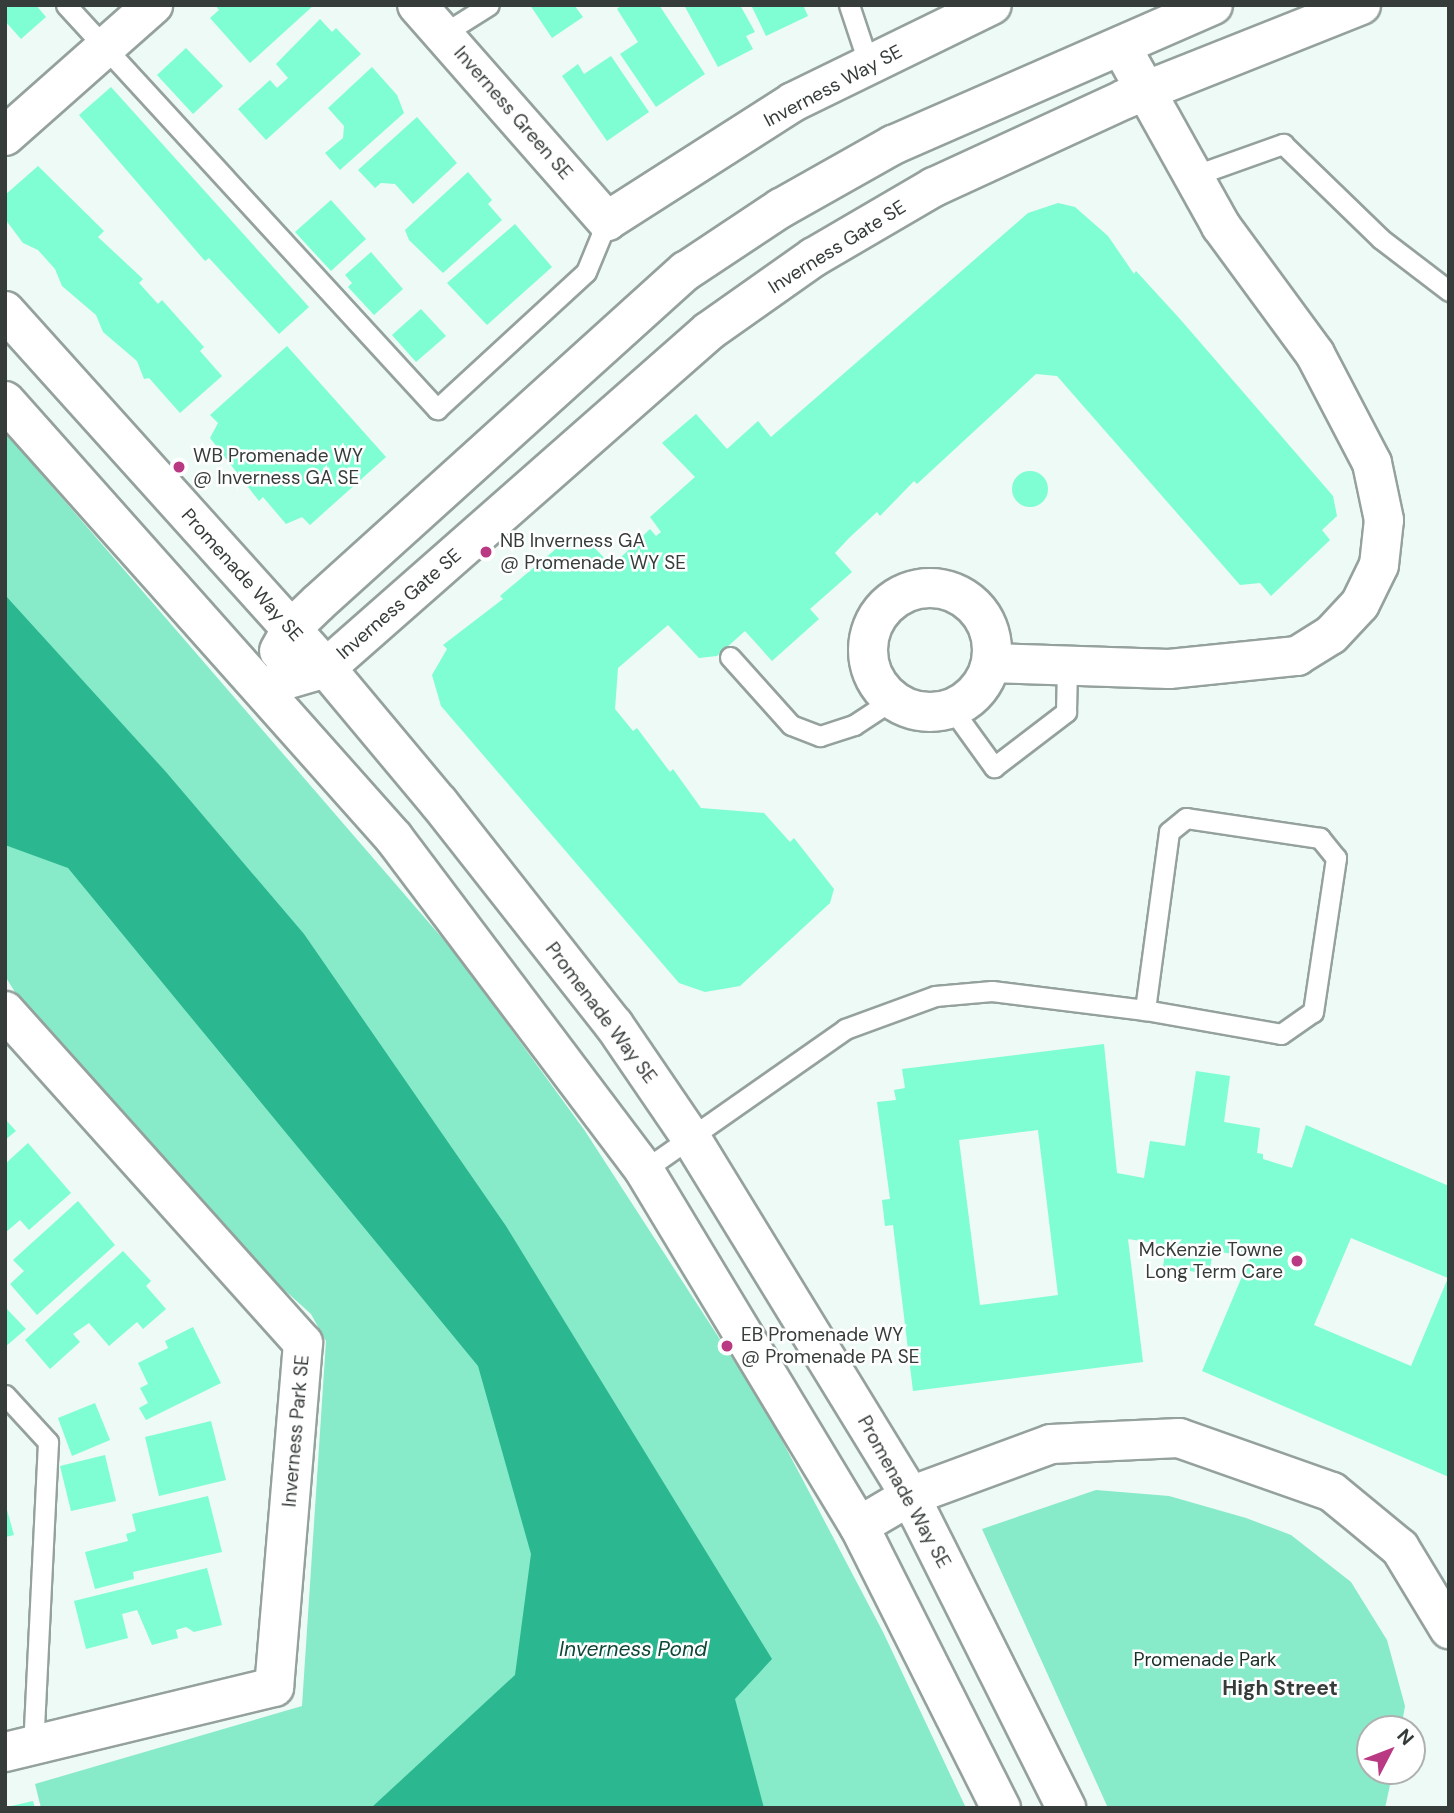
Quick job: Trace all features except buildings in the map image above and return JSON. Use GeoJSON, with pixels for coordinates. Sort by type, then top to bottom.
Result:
{"type":"FeatureCollection","features":[{"type":"Feature","properties":{"kind":"street"},"geometry":{"type":"LineString","coordinates":[[5,136],[153,5]]}},
{"type":"Feature","properties":{"kind":"street","name":"Inverness Green SE"},"geometry":{"type":"LineString","coordinates":[[417,5],[607,221]]}},
{"type":"Feature","properties":{"kind":"street","name":"Inverness Way SE"},"geometry":{"type":"LineString","coordinates":[[607,221],[793,102],[992,5]]}},
{"type":"Feature","properties":{"kind":"street"},"geometry":{"type":"LineString","coordinates":[[261,687],[290,629],[686,271],[780,208],[892,145],[1213,5]]}},
{"type":"Feature","properties":{"kind":"street","name":"Inverness Gate SE"},"geometry":{"type":"LineString","coordinates":[[261,687],[326,668],[720,323],[814,257],[934,187],[1146,90],[1361,5]]}},
{"type":"Feature","properties":{"kind":"street"},"geometry":{"type":"LineString","coordinates":[[991,663],[1067,669],[1169,669],[1297,656],[1331,635],[1360,604],[1379,565],[1384,520],[1372,463],[1315,355],[1221,226],[1121,46]]}},
{"type":"Feature","properties":{"kind":"street","name":"Promenade Way SE"},"geometry":{"type":"LineString","coordinates":[[5,311],[326,668],[439,803],[606,1015],[691,1138],[910,1496],[1066,1808]]}},
{"type":"Feature","properties":{"kind":"street"},"geometry":{"type":"LineString","coordinates":[[5,401],[394,838],[644,1170],[859,1526],[1001,1808]]}},
{"type":"Feature","properties":{"kind":"street"},"geometry":{"type":"LineString","coordinates":[[939,587],[975,606],[990,633],[991,663],[970,699],[952,709],[911,710],[892,700],[869,666],[872,625],[882,608],[918,588],[939,587]]}},
{"type":"Feature","properties":{"kind":"street","name":"Inverness Park SE"},"geometry":{"type":"LineString","coordinates":[[5,1011],[303,1343],[274,1687],[19,1749]]}},
{"type":"Feature","properties":{"kind":"street"},"geometry":{"type":"LineString","coordinates":[[859,1526],[910,1496],[1051,1444],[1179,1438],[1332,1492],[1400,1548],[1445,1611]]}},
{"type":"Feature","properties":{"kind":"lane"},"geometry":{"type":"LineString","coordinates":[[66,5],[437,408],[586,272],[607,221]]}},
{"type":"Feature","properties":{"kind":"lane"},"geometry":{"type":"LineString","coordinates":[[443,34],[489,5]]}},
{"type":"Feature","properties":{"kind":"lane"},"geometry":{"type":"LineString","coordinates":[[849,5],[869,65]]}},
{"type":"Feature","properties":{"kind":"lane"},"geometry":{"type":"LineString","coordinates":[[1193,176],[1283,144],[1381,239],[1449,291]]}},
{"type":"Feature","properties":{"kind":"lane"},"geometry":{"type":"LineString","coordinates":[[730,657],[791,725],[820,736],[854,726],[892,700]]}},
{"type":"Feature","properties":{"kind":"lane"},"geometry":{"type":"LineString","coordinates":[[952,709],[995,767],[1066,712],[1067,669]]}},
{"type":"Feature","properties":{"kind":"lane"},"geometry":{"type":"LineString","coordinates":[[644,1170],[845,1029],[935,996],[992,991],[1145,1010],[1281,1034],[1313,1012],[1336,858],[1320,838],[1186,818],[1169,832],[1145,1010]]}},
{"type":"Feature","properties":{"kind":"lane"},"geometry":{"type":"LineString","coordinates":[[5,1395],[48,1441],[19,1749]]}},
{"type":"Feature","properties":{"kind":"green space"},"geometry":{"type":"Polygon","coordinates":[[[5,432],[456,954],[585,1131],[767,1412],[883,1632],[966,1808],[41,1808],[35,1784],[302,1706],[326,1341],[311,1314],[208,1221],[43,1037],[5,976],[5,432]]]}},
{"type":"Feature","properties":{"kind":"green space","name":"Promenade Park"},"geometry":{"type":"Polygon","coordinates":[[[1096,1490],[1169,1496],[1246,1518],[1291,1535],[1351,1582],[1387,1640],[1405,1706],[1403,1715],[1356,1715],[1356,1785],[1390,1785],[1385,1808],[1108,1808],[982,1529],[1096,1490]]]}},
{"type":"Feature","properties":{"kind":"water","name":"Inverness Pond"},"geometry":{"type":"Polygon","coordinates":[[[5,595],[166,772],[304,934],[506,1226],[772,1659],[735,1699],[764,1808],[371,1808],[515,1675],[531,1554],[478,1366],[68,868],[5,845],[5,595]]]}},
{"type":"Feature","properties":{"kind":"place","name":"WB Promenade WY @ Inverness GA SE"},"geometry":{"type":"Point","coordinates":[179,467]}},
{"type":"Feature","properties":{"kind":"place","name":"NB Inverness GA @ Promenade WY SE"},"geometry":{"type":"Point","coordinates":[486,552]}},
{"type":"Feature","properties":{"kind":"place","name":"McKenzie Towne Long Term Care"},"geometry":{"type":"Point","coordinates":[1297,1261]}},
{"type":"Feature","properties":{"kind":"place","name":"EB Promenade WY @ Promenade PA SE"},"geometry":{"type":"Point","coordinates":[727,1346]}},
{"type":"Feature","properties":{"kind":"district","name":"High Street"},"geometry":{"type":"Point","coordinates":[1280,1688]}}]}
